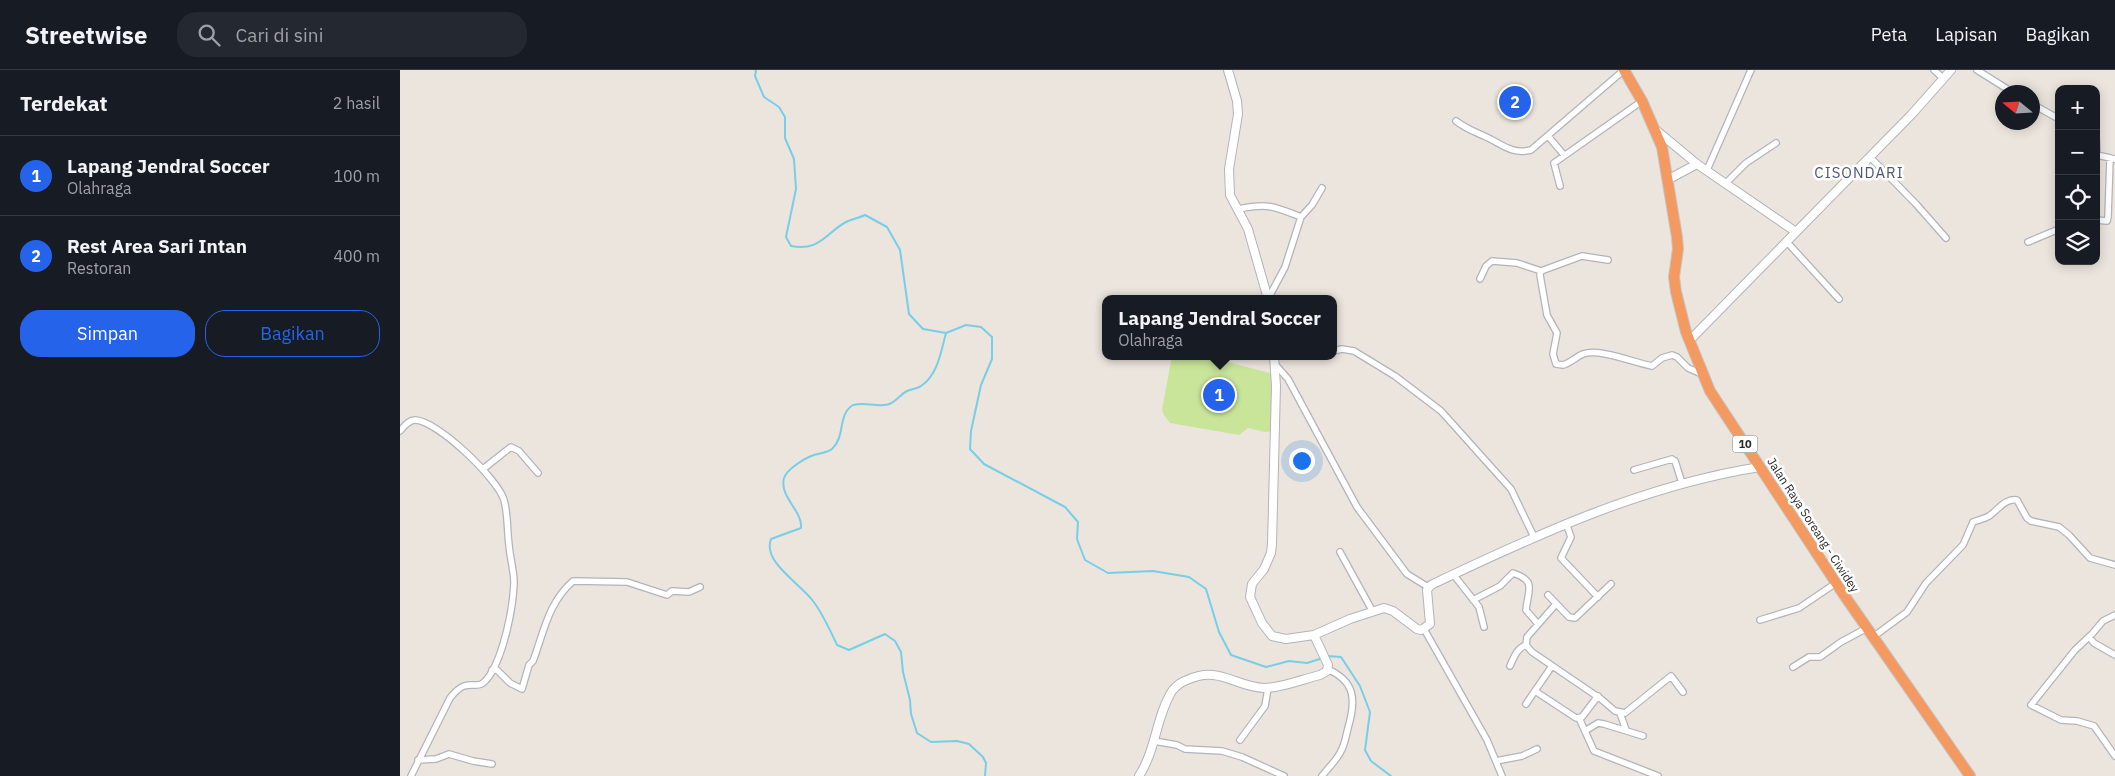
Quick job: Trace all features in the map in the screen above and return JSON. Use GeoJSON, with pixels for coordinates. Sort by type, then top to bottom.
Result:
{"type":"FeatureCollection","features":[{"type":"Feature","properties":{"kind":"highway","name":"Jalan Raya Soreang - Ciwidey"},"geometry":{"type":"LineString","coordinates":[[1624,70],[1656,130],[1669,180],[1678,243],[1674,277],[1676,292],[1702,374],[1722,411],[1836,583],[1970,776]]}},
{"type":"Feature","properties":{"kind":"street"},"geometry":{"type":"LineString","coordinates":[[1228,70],[1237,101],[1238,114],[1229,169],[1230,195],[1248,228],[1269,295]]}},
{"type":"Feature","properties":{"kind":"street"},"geometry":{"type":"LineString","coordinates":[[1456,121],[1469,131],[1515,151],[1531,150],[1624,70]]}},
{"type":"Feature","properties":{"kind":"street"},"geometry":{"type":"LineString","coordinates":[[1707,170],[1751,70]]}},
{"type":"Feature","properties":{"kind":"street"},"geometry":{"type":"LineString","coordinates":[[1934,70],[1944,79]]}},
{"type":"Feature","properties":{"kind":"street"},"geometry":{"type":"LineString","coordinates":[[1690,340],[1870,157],[1951,70]]}},
{"type":"Feature","properties":{"kind":"street"},"geometry":{"type":"LineString","coordinates":[[1977,70],[2001,85]]}},
{"type":"Feature","properties":{"kind":"street"},"geometry":{"type":"LineString","coordinates":[[1560,186],[1554,166],[1564,156],[1642,101]]}},
{"type":"Feature","properties":{"kind":"street"},"geometry":{"type":"LineString","coordinates":[[2040,108],[2055,117]]}},
{"type":"Feature","properties":{"kind":"street"},"geometry":{"type":"LineString","coordinates":[[1656,130],[1697,164],[1796,232]]}},
{"type":"Feature","properties":{"kind":"street"},"geometry":{"type":"LineString","coordinates":[[1548,136],[1564,156]]}},
{"type":"Feature","properties":{"kind":"street"},"geometry":{"type":"LineString","coordinates":[[1726,183],[1746,163],[1776,144]]}},
{"type":"Feature","properties":{"kind":"street"},"geometry":{"type":"LineString","coordinates":[[1870,157],[1946,238]]}},
{"type":"Feature","properties":{"kind":"street"},"geometry":{"type":"LineString","coordinates":[[2100,221],[2107,221],[2108,218],[2112,159]]}},
{"type":"Feature","properties":{"kind":"street"},"geometry":{"type":"LineString","coordinates":[[1669,180],[1697,164]]}},
{"type":"Feature","properties":{"kind":"street"},"geometry":{"type":"LineString","coordinates":[[1271,295],[1285,267],[1301,217],[1312,205],[1322,188]]}},
{"type":"Feature","properties":{"kind":"street"},"geometry":{"type":"LineString","coordinates":[[1238,209],[1266,205],[1275,206],[1301,217]]}},
{"type":"Feature","properties":{"kind":"street"},"geometry":{"type":"LineString","coordinates":[[2028,242],[2055,230]]}},
{"type":"Feature","properties":{"kind":"street"},"geometry":{"type":"LineString","coordinates":[[1786,241],[1839,299]]}},
{"type":"Feature","properties":{"kind":"street"},"geometry":{"type":"LineString","coordinates":[[1480,279],[1486,266],[1492,262],[1517,263],[1541,271],[1582,256],[1608,260]]}},
{"type":"Feature","properties":{"kind":"street"},"geometry":{"type":"LineString","coordinates":[[1541,271],[1540,275],[1547,315],[1557,333],[1554,360],[1558,365],[1569,363],[1584,353],[1619,357],[1652,366],[1662,358],[1672,355],[1688,368],[1702,374]]}},
{"type":"Feature","properties":{"kind":"street"},"geometry":{"type":"LineString","coordinates":[[1337,350],[1354,351],[1395,376],[1441,411],[1511,489],[1534,537]]}},
{"type":"Feature","properties":{"kind":"street"},"geometry":{"type":"LineString","coordinates":[[1274,360],[1288,380],[1357,507],[1407,574],[1428,587]]}},
{"type":"Feature","properties":{"kind":"street"},"geometry":{"type":"LineString","coordinates":[[1274,360],[1276,386],[1271,552],[1264,569],[1252,584],[1250,597],[1262,623],[1272,636],[1286,639],[1314,635],[1373,612],[1388,609],[1417,629],[1424,629],[1430,624],[1431,620],[1428,587]]}},
{"type":"Feature","properties":{"kind":"street"},"geometry":{"type":"LineString","coordinates":[[400,431],[409,422],[415,420],[429,425],[453,440],[483,470],[501,493],[504,500],[514,582],[506,633],[500,655],[482,684],[474,686],[466,684],[459,688],[450,698],[411,776]]}},
{"type":"Feature","properties":{"kind":"street"},"geometry":{"type":"LineString","coordinates":[[483,470],[511,446],[519,451],[538,473]]}},
{"type":"Feature","properties":{"kind":"street"},"geometry":{"type":"LineString","coordinates":[[1634,470],[1672,459],[1675,461],[1682,483]]}},
{"type":"Feature","properties":{"kind":"street"},"geometry":{"type":"LineString","coordinates":[[1428,587],[1566,523],[1682,483],[1760,467]]}},
{"type":"Feature","properties":{"kind":"street"},"geometry":{"type":"LineString","coordinates":[[1873,637],[1907,612],[1926,583],[1963,545],[1973,522],[1987,517],[2002,504],[2014,499],[2017,500],[2024,514],[2031,521],[2060,527],[2069,534],[2090,558],[2115,565]]}},
{"type":"Feature","properties":{"kind":"street"},"geometry":{"type":"LineString","coordinates":[[1566,523],[1570,537],[1561,558],[1598,596]]}},
{"type":"Feature","properties":{"kind":"street"},"geometry":{"type":"LineString","coordinates":[[1340,552],[1373,612]]}},
{"type":"Feature","properties":{"kind":"street"},"geometry":{"type":"LineString","coordinates":[[1453,574],[1474,600],[1481,612],[1484,627]]}},
{"type":"Feature","properties":{"kind":"street"},"geometry":{"type":"LineString","coordinates":[[1474,600],[1500,586],[1513,574],[1520,576],[1528,580],[1530,585],[1526,610],[1538,624]]}},
{"type":"Feature","properties":{"kind":"street"},"geometry":{"type":"LineString","coordinates":[[492,670],[497,670],[510,683],[522,688],[550,610],[556,598],[572,581],[627,582],[668,594],[672,591],[689,592],[700,587]]}},
{"type":"Feature","properties":{"kind":"street"},"geometry":{"type":"LineString","coordinates":[[1760,620],[1799,608],[1811,602],[1836,583]]}},
{"type":"Feature","properties":{"kind":"street"},"geometry":{"type":"LineString","coordinates":[[1548,595],[1569,617],[1575,618],[1611,584]]}},
{"type":"Feature","properties":{"kind":"street"},"geometry":{"type":"LineString","coordinates":[[1526,646],[1527,638],[1556,604]]}},
{"type":"Feature","properties":{"kind":"street"},"geometry":{"type":"LineString","coordinates":[[2115,616],[2103,621],[2064,664],[2030,706],[2061,720],[2077,721],[2094,726],[2115,756]]}},
{"type":"Feature","properties":{"kind":"street"},"geometry":{"type":"LineString","coordinates":[[1794,668],[1809,657],[1820,657],[1866,628]]}},
{"type":"Feature","properties":{"kind":"street"},"geometry":{"type":"LineString","coordinates":[[1424,629],[1487,740],[1502,776]]}},
{"type":"Feature","properties":{"kind":"street"},"geometry":{"type":"LineString","coordinates":[[1314,635],[1326,666],[1341,676],[1346,682],[1352,695],[1353,708],[1341,752],[1322,776]]}},
{"type":"Feature","properties":{"kind":"street"},"geometry":{"type":"LineString","coordinates":[[2089,637],[2094,643],[2115,655]]}},
{"type":"Feature","properties":{"kind":"street"},"geometry":{"type":"LineString","coordinates":[[1510,666],[1515,654],[1522,647],[1526,646]]}},
{"type":"Feature","properties":{"kind":"street"},"geometry":{"type":"LineString","coordinates":[[1526,646],[1620,713],[1626,730]]}},
{"type":"Feature","properties":{"kind":"street"},"geometry":{"type":"LineString","coordinates":[[1139,776],[1146,764],[1171,694],[1181,682],[1207,674],[1222,675],[1256,687],[1268,688],[1320,675],[1326,666]]}},
{"type":"Feature","properties":{"kind":"street"},"geometry":{"type":"LineString","coordinates":[[1526,704],[1552,666]]}},
{"type":"Feature","properties":{"kind":"street"},"geometry":{"type":"LineString","coordinates":[[1620,713],[1629,710],[1671,676],[1683,692]]}},
{"type":"Feature","properties":{"kind":"street"},"geometry":{"type":"LineString","coordinates":[[1240,740],[1265,706],[1268,699],[1268,688]]}},
{"type":"Feature","properties":{"kind":"street"},"geometry":{"type":"LineString","coordinates":[[1535,691],[1576,718],[1579,718],[1594,751],[1598,754],[1658,776]]}},
{"type":"Feature","properties":{"kind":"street"},"geometry":{"type":"LineString","coordinates":[[1579,718],[1598,696]]}},
{"type":"Feature","properties":{"kind":"street"},"geometry":{"type":"LineString","coordinates":[[1585,731],[1598,723],[1643,736]]}},
{"type":"Feature","properties":{"kind":"street"},"geometry":{"type":"LineString","coordinates":[[1154,741],[1177,745],[1185,749],[1222,751],[1242,757],[1284,776]]}},
{"type":"Feature","properties":{"kind":"street"},"geometry":{"type":"LineString","coordinates":[[1496,761],[1522,756],[1537,750]]}},
{"type":"Feature","properties":{"kind":"street"},"geometry":{"type":"LineString","coordinates":[[418,760],[436,760],[449,754],[473,762],[482,761],[492,764]]}},
{"type":"Feature","properties":{"kind":"green space"},"geometry":{"type":"Polygon","coordinates":[[[1220,360],[1270,373],[1273,379],[1271,431],[1265,432],[1248,428],[1239,435],[1170,423],[1162,410],[1171,361],[1220,360]]]}},
{"type":"Feature","properties":{"kind":"waterway"},"geometry":{"type":"LineString","coordinates":[[756,70],[755,76],[764,97],[779,107],[785,117],[785,138],[794,159],[796,189],[786,237],[791,246],[801,247],[815,244],[839,226],[865,215],[887,227],[900,250],[909,314],[923,329],[946,333],[966,325],[981,327],[992,337],[992,359],[981,385],[971,431],[970,449],[984,464],[1065,507],[1078,522],[1077,539],[1085,560],[1108,573],[1153,571],[1189,577],[1206,589],[1219,632],[1231,655],[1266,667],[1289,661],[1307,663],[1323,658]]}},
{"type":"Feature","properties":{"kind":"waterway"},"geometry":{"type":"LineString","coordinates":[[946,333],[938,362],[927,381],[919,387],[907,391],[888,405],[853,405],[845,414],[839,438],[832,449],[806,459],[792,468],[786,475],[783,485],[801,522],[801,528],[771,539],[770,548],[777,564],[817,606],[837,645],[849,650],[885,634],[895,641],[901,652],[911,714],[917,733],[931,742],[957,741],[969,744],[983,757],[986,763],[985,776]]}},
{"type":"Feature","properties":{"kind":"waterway"},"geometry":{"type":"LineString","coordinates":[[1327,656],[1341,657],[1360,686],[1370,712],[1365,750],[1371,761],[1391,776]]}},
{"type":"Feature","properties":{"kind":"place","name":"Rest Area Sari Intan"},"geometry":{"type":"Point","coordinates":[1515,102]}},
{"type":"Feature","properties":{"kind":"place","name":"Lapang Jendral Soccer"},"geometry":{"type":"Point","coordinates":[1219,395]}},
{"type":"Feature","properties":{"kind":"district","name":"CISONDARI"},"geometry":{"type":"Point","coordinates":[1859,173]}}]}
